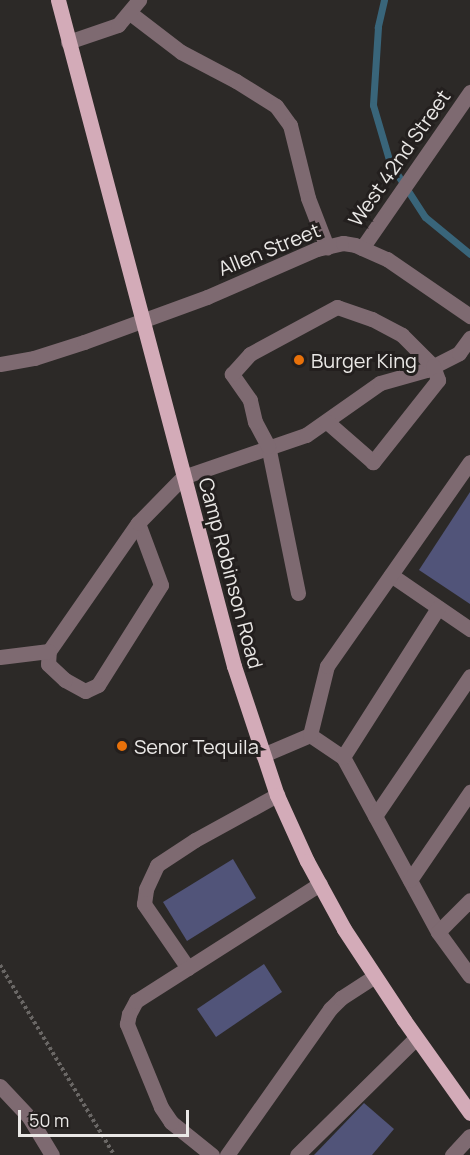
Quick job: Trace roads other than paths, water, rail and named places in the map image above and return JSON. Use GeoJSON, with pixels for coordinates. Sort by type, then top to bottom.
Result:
{"type":"FeatureCollection","features":[{"type":"Feature","properties":{"kind":"main road","name":"Camp Robinson Road"},"geometry":{"type":"LineString","coordinates":[[58,0],[234,666],[277,795],[344,930],[416,1038],[470,1113]]}},
{"type":"Feature","properties":{"kind":"street"},"geometry":{"type":"LineString","coordinates":[[68,42],[118,25],[139,0]]}},
{"type":"Feature","properties":{"kind":"street"},"geometry":{"type":"LineString","coordinates":[[130,13],[181,52],[236,81],[276,106],[290,125],[308,198],[327,247]]}},
{"type":"Feature","properties":{"kind":"street","name":"West 42nd Street"},"geometry":{"type":"LineString","coordinates":[[362,248],[470,92]]}},
{"type":"Feature","properties":{"kind":"street","name":"Allen Street"},"geometry":{"type":"LineString","coordinates":[[0,364],[34,358],[207,297],[327,247],[343,243],[387,259],[470,316]]}},
{"type":"Feature","properties":{"kind":"street"},"geometry":{"type":"LineString","coordinates":[[298,594],[268,446],[255,422],[250,400],[232,374],[250,354],[337,307],[372,319],[402,335],[433,366],[438,380],[373,462],[326,421]]}},
{"type":"Feature","properties":{"kind":"street"},"geometry":{"type":"LineString","coordinates":[[138,523],[160,585],[98,685],[85,691],[64,680],[48,664],[49,651],[138,523],[183,477],[268,446],[306,435],[380,383],[433,366],[459,353],[470,338]]}},
{"type":"Feature","properties":{"kind":"street"},"geometry":{"type":"LineString","coordinates":[[310,735],[327,666],[470,462]]}},
{"type":"Feature","properties":{"kind":"street"},"geometry":{"type":"LineString","coordinates":[[391,575],[470,629]]}},
{"type":"Feature","properties":{"kind":"street"},"geometry":{"type":"LineString","coordinates":[[343,757],[438,608]]}},
{"type":"Feature","properties":{"kind":"street"},"geometry":{"type":"LineString","coordinates":[[0,657],[49,651]]}},
{"type":"Feature","properties":{"kind":"street"},"geometry":{"type":"LineString","coordinates":[[375,816],[470,676]]}},
{"type":"Feature","properties":{"kind":"street"},"geometry":{"type":"LineString","coordinates":[[263,755],[310,735]]}},
{"type":"Feature","properties":{"kind":"street"},"geometry":{"type":"LineString","coordinates":[[310,735],[343,757],[438,932],[470,976]]}},
{"type":"Feature","properties":{"kind":"street"},"geometry":{"type":"LineString","coordinates":[[410,880],[470,792]]}},
{"type":"Feature","properties":{"kind":"street"},"geometry":{"type":"LineString","coordinates":[[188,968],[144,904],[146,889],[157,865],[195,840],[277,795]]}},
{"type":"Feature","properties":{"kind":"street"},"geometry":{"type":"LineString","coordinates":[[212,1155],[171,1122],[161,1107],[127,1024],[136,1001],[320,884]]}},
{"type":"Feature","properties":{"kind":"street"},"geometry":{"type":"LineString","coordinates":[[438,932],[470,900]]}},
{"type":"Feature","properties":{"kind":"street"},"geometry":{"type":"LineString","coordinates":[[230,1154],[330,1009],[341,998],[375,976]]}},
{"type":"Feature","properties":{"kind":"street"},"geometry":{"type":"LineString","coordinates":[[297,1155],[416,1038]]}},
{"type":"Feature","properties":{"kind":"street"},"geometry":{"type":"LineString","coordinates":[[0,1086],[24,1111],[52,1155]]}},
{"type":"Feature","properties":{"kind":"street"},"geometry":{"type":"LineString","coordinates":[[452,1155],[470,1136]]}},
{"type":"Feature","properties":{"kind":"waterway"},"geometry":{"type":"LineString","coordinates":[[384,0],[378,27],[373,105],[390,163],[425,217],[470,254]]}},
{"type":"Feature","properties":{"kind":"place","name":"Burger King"},"geometry":{"type":"Point","coordinates":[299,360]}},
{"type":"Feature","properties":{"kind":"place","name":"Senor Tequila"},"geometry":{"type":"Point","coordinates":[122,746]}}]}
